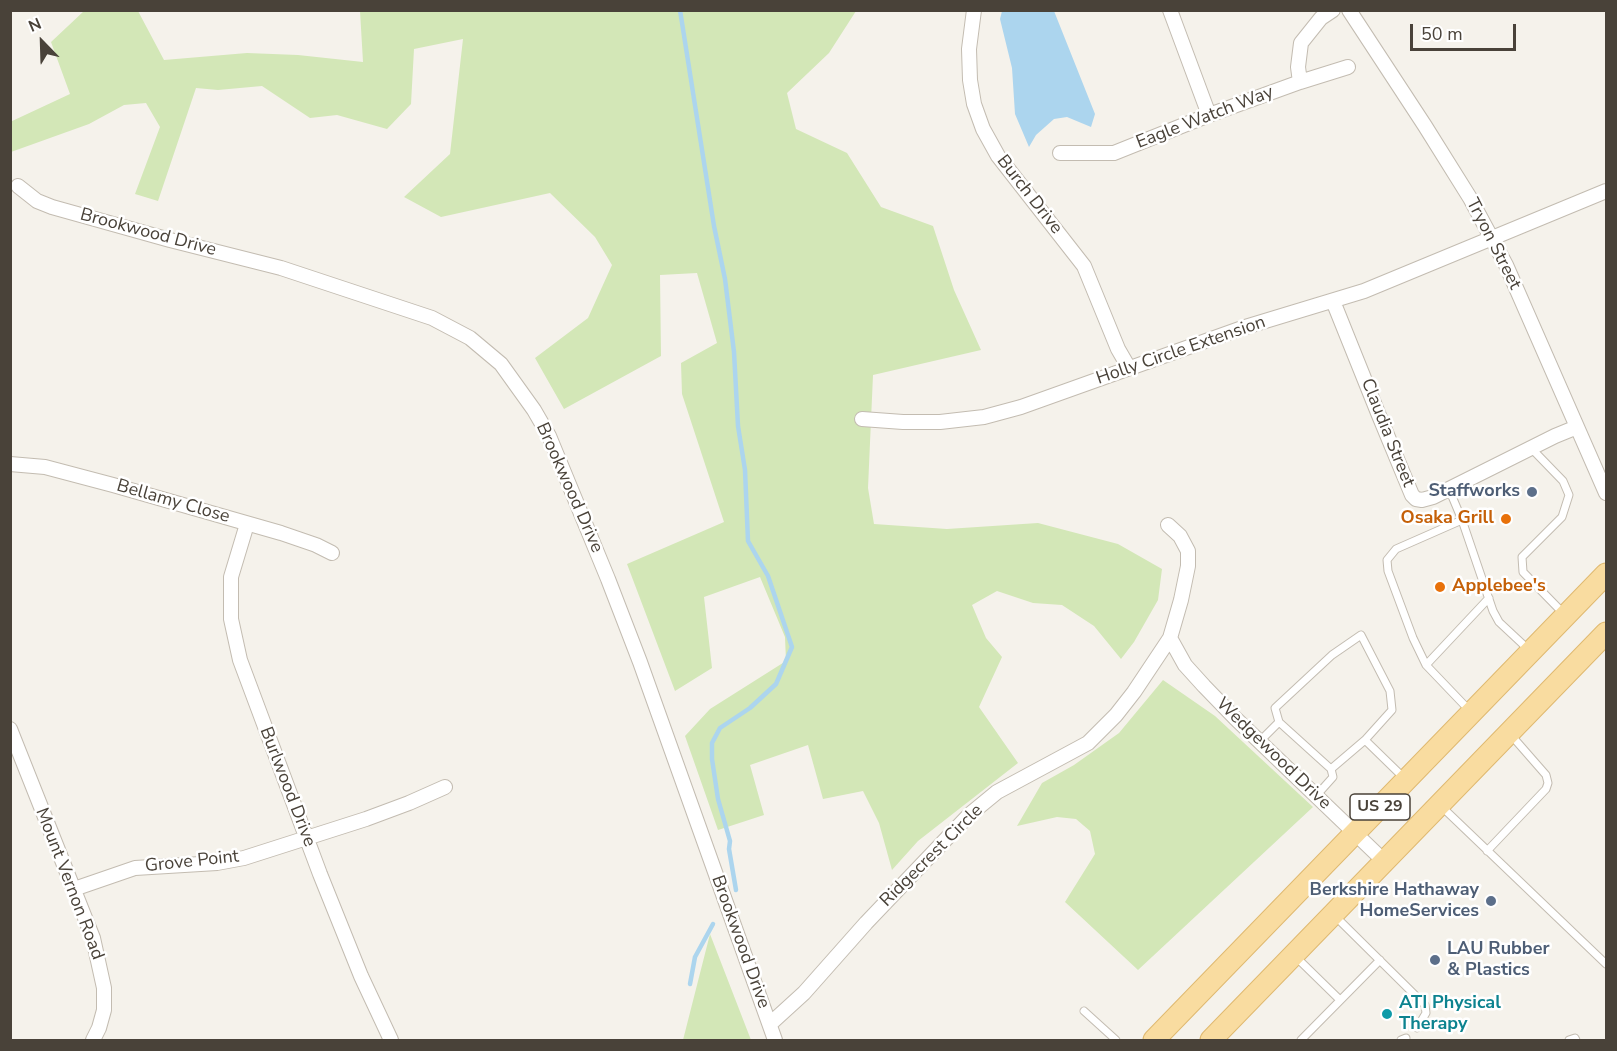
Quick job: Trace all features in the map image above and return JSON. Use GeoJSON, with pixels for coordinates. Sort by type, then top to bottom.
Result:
{"type":"FeatureCollection","features":[{"type":"Feature","properties":{"kind":"main road","name":"US 29"},"geometry":{"type":"LineString","coordinates":[[1154,1041],[1606,574]]}},
{"type":"Feature","properties":{"kind":"main road","name":"US 29"},"geometry":{"type":"LineString","coordinates":[[1211,1041],[1606,633]]}},
{"type":"Feature","properties":{"kind":"street","name":"Burch Drive"},"geometry":{"type":"LineString","coordinates":[[974,10],[969,49],[970,80],[974,104],[983,129],[998,156],[1084,266],[1118,349],[1129,368]]}},
{"type":"Feature","properties":{"kind":"street"},"geometry":{"type":"LineString","coordinates":[[1170,10],[1209,115]]}},
{"type":"Feature","properties":{"kind":"street"},"geometry":{"type":"LineString","coordinates":[[1300,82],[1298,67],[1301,43],[1321,18],[1333,10]]}},
{"type":"Feature","properties":{"kind":"street","name":"Tryon Street"},"geometry":{"type":"LineString","coordinates":[[1349,10],[1470,198],[1506,265],[1606,492]]}},
{"type":"Feature","properties":{"kind":"street","name":"Eagle Watch Way"},"geometry":{"type":"LineString","coordinates":[[1060,153],[1114,153],[1209,115],[1348,67]]}},
{"type":"Feature","properties":{"kind":"street","name":"Brookwood Drive"},"geometry":{"type":"LineString","coordinates":[[18,186],[37,201],[52,207],[281,268],[432,318],[470,338],[501,364],[534,410],[549,436],[573,492],[640,662],[775,1041]]}},
{"type":"Feature","properties":{"kind":"street","name":"Holly Circle Extension"},"geometry":{"type":"LineString","coordinates":[[862,419],[940,422],[984,417],[1021,407],[1242,328],[1364,291],[1606,192]]}},
{"type":"Feature","properties":{"kind":"street","name":"Claudia Street"},"geometry":{"type":"LineString","coordinates":[[1334,301],[1412,495],[1416,499],[1422,501],[1449,489],[1577,427]]}},
{"type":"Feature","properties":{"kind":"street","name":"Bellamy Close"},"geometry":{"type":"LineString","coordinates":[[10,464],[45,467],[247,524],[316,545],[332,553]]}},
{"type":"Feature","properties":{"kind":"street","name":"Burlwood Drive"},"geometry":{"type":"LineString","coordinates":[[247,524],[231,577],[230,604],[234,635],[247,685],[361,976],[391,1041]]}},
{"type":"Feature","properties":{"kind":"street","name":"Ridgecrest Circle"},"geometry":{"type":"LineString","coordinates":[[770,1024],[804,993],[866,923],[969,815],[997,792],[1088,743],[1101,732],[1134,692],[1170,638],[1188,566],[1188,551],[1180,536],[1168,525]]}},
{"type":"Feature","properties":{"kind":"street","name":"Wedgewood Drive"},"geometry":{"type":"LineString","coordinates":[[1170,638],[1185,665],[1216,700],[1385,862]]}},
{"type":"Feature","properties":{"kind":"street","name":"Mount Vernon Road"},"geometry":{"type":"LineString","coordinates":[[10,729],[93,938],[104,987],[104,1010],[93,1041]]}},
{"type":"Feature","properties":{"kind":"street","name":"Grove Point"},"geometry":{"type":"LineString","coordinates":[[74,889],[135,868],[217,863],[273,850],[398,807],[445,787]]}},
{"type":"Feature","properties":{"kind":"lane"},"geometry":{"type":"LineString","coordinates":[[1531,448],[1563,481],[1569,495],[1562,517],[1522,557],[1522,572],[1566,615]]}},
{"type":"Feature","properties":{"kind":"lane"},"geometry":{"type":"LineString","coordinates":[[1449,489],[1493,611],[1499,622],[1531,652]]}},
{"type":"Feature","properties":{"kind":"lane"},"geometry":{"type":"LineString","coordinates":[[1462,520],[1396,549],[1387,560],[1388,571],[1426,665],[1472,712]]}},
{"type":"Feature","properties":{"kind":"lane"},"geometry":{"type":"LineString","coordinates":[[1426,665],[1489,598]]}},
{"type":"Feature","properties":{"kind":"lane"},"geometry":{"type":"LineString","coordinates":[[1316,796],[1333,777],[1331,769],[1279,722],[1275,708],[1332,655],[1361,635],[1390,691],[1392,710],[1365,740],[1331,769]]}},
{"type":"Feature","properties":{"kind":"lane"},"geometry":{"type":"LineString","coordinates":[[1260,742],[1279,722]]}},
{"type":"Feature","properties":{"kind":"lane"},"geometry":{"type":"LineString","coordinates":[[1487,851],[1546,789],[1548,783],[1546,775],[1510,733]]}},
{"type":"Feature","properties":{"kind":"lane"},"geometry":{"type":"LineString","coordinates":[[1365,740],[1406,780]]}},
{"type":"Feature","properties":{"kind":"lane"},"geometry":{"type":"LineString","coordinates":[[1440,805],[1606,964]]}},
{"type":"Feature","properties":{"kind":"lane"},"geometry":{"type":"LineString","coordinates":[[1333,914],[1425,1005],[1426,1013],[1417,1028]]}},
{"type":"Feature","properties":{"kind":"lane"},"geometry":{"type":"LineString","coordinates":[[1294,955],[1340,1000]]}},
{"type":"Feature","properties":{"kind":"lane"},"geometry":{"type":"LineString","coordinates":[[1301,1041],[1380,960]]}},
{"type":"Feature","properties":{"kind":"lane"},"geometry":{"type":"LineString","coordinates":[[1084,1011],[1116,1041]]}},
{"type":"Feature","properties":{"kind":"green space"},"geometry":{"type":"Polygon","coordinates":[[[84,11],[138,11],[164,60],[247,53],[298,55],[363,62],[360,11],[856,11],[829,53],[787,93],[796,129],[847,153],[881,207],[933,226],[954,290],[981,350],[873,375],[868,488],[874,524],[947,529],[1038,523],[1118,544],[1162,569],[1158,600],[1134,642],[1121,659],[1094,626],[1062,605],[1033,603],[997,591],[972,605],[986,638],[1002,657],[979,707],[1018,763],[918,841],[892,870],[879,823],[863,791],[823,799],[808,745],[750,765],[764,815],[718,830],[685,736],[710,709],[786,661],[785,637],[760,577],[704,597],[712,668],[675,691],[627,564],[724,522],[682,394],[681,363],[717,343],[697,273],[660,275],[661,356],[564,409],[535,358],[588,318],[612,265],[595,237],[550,193],[441,217],[404,197],[450,154],[463,39],[414,49],[411,104],[387,129],[337,115],[310,118],[262,86],[218,90],[196,88],[158,201],[135,194],[160,127],[146,103],[124,105],[89,124],[11,152],[10,122],[70,94],[51,42],[84,11]]]}},
{"type":"Feature","properties":{"kind":"green space"},"geometry":{"type":"Polygon","coordinates":[[[1163,680],[1215,716],[1313,807],[1138,970],[1065,902],[1095,854],[1090,831],[1076,819],[1057,817],[1017,826],[1042,783],[1074,765],[1119,733],[1163,680]]]}},
{"type":"Feature","properties":{"kind":"green space"},"geometry":{"type":"Polygon","coordinates":[[[710,934],[751,1040],[683,1040],[710,934]]]}},
{"type":"Feature","properties":{"kind":"water"},"geometry":{"type":"Polygon","coordinates":[[[1002,11],[1054,11],[1095,114],[1091,127],[1067,117],[1054,119],[1036,135],[1029,147],[1015,114],[1012,68],[1000,19],[1002,11]]]}},
{"type":"Feature","properties":{"kind":"waterway"},"geometry":{"type":"LineString","coordinates":[[680,10],[714,226],[725,279],[734,352],[738,426],[745,470],[748,541],[768,576],[792,647],[776,684],[750,708],[720,728],[712,743],[718,799],[730,841],[729,849],[736,890]]}},
{"type":"Feature","properties":{"kind":"waterway"},"geometry":{"type":"LineString","coordinates":[[690,984],[695,957],[713,924]]}},
{"type":"Feature","properties":{"kind":"place","name":"Staffworks"},"geometry":{"type":"Point","coordinates":[1532,492]}},
{"type":"Feature","properties":{"kind":"place","name":"Osaka Grill"},"geometry":{"type":"Point","coordinates":[1506,519]}},
{"type":"Feature","properties":{"kind":"place","name":"Applebee's"},"geometry":{"type":"Point","coordinates":[1440,587]}},
{"type":"Feature","properties":{"kind":"place","name":"Berkshire Hathaway HomeServices"},"geometry":{"type":"Point","coordinates":[1491,901]}},
{"type":"Feature","properties":{"kind":"place","name":"LAU Rubber & Plastics"},"geometry":{"type":"Point","coordinates":[1435,960]}},
{"type":"Feature","properties":{"kind":"place","name":"ATI Physical Therapy"},"geometry":{"type":"Point","coordinates":[1387,1014]}}]}
